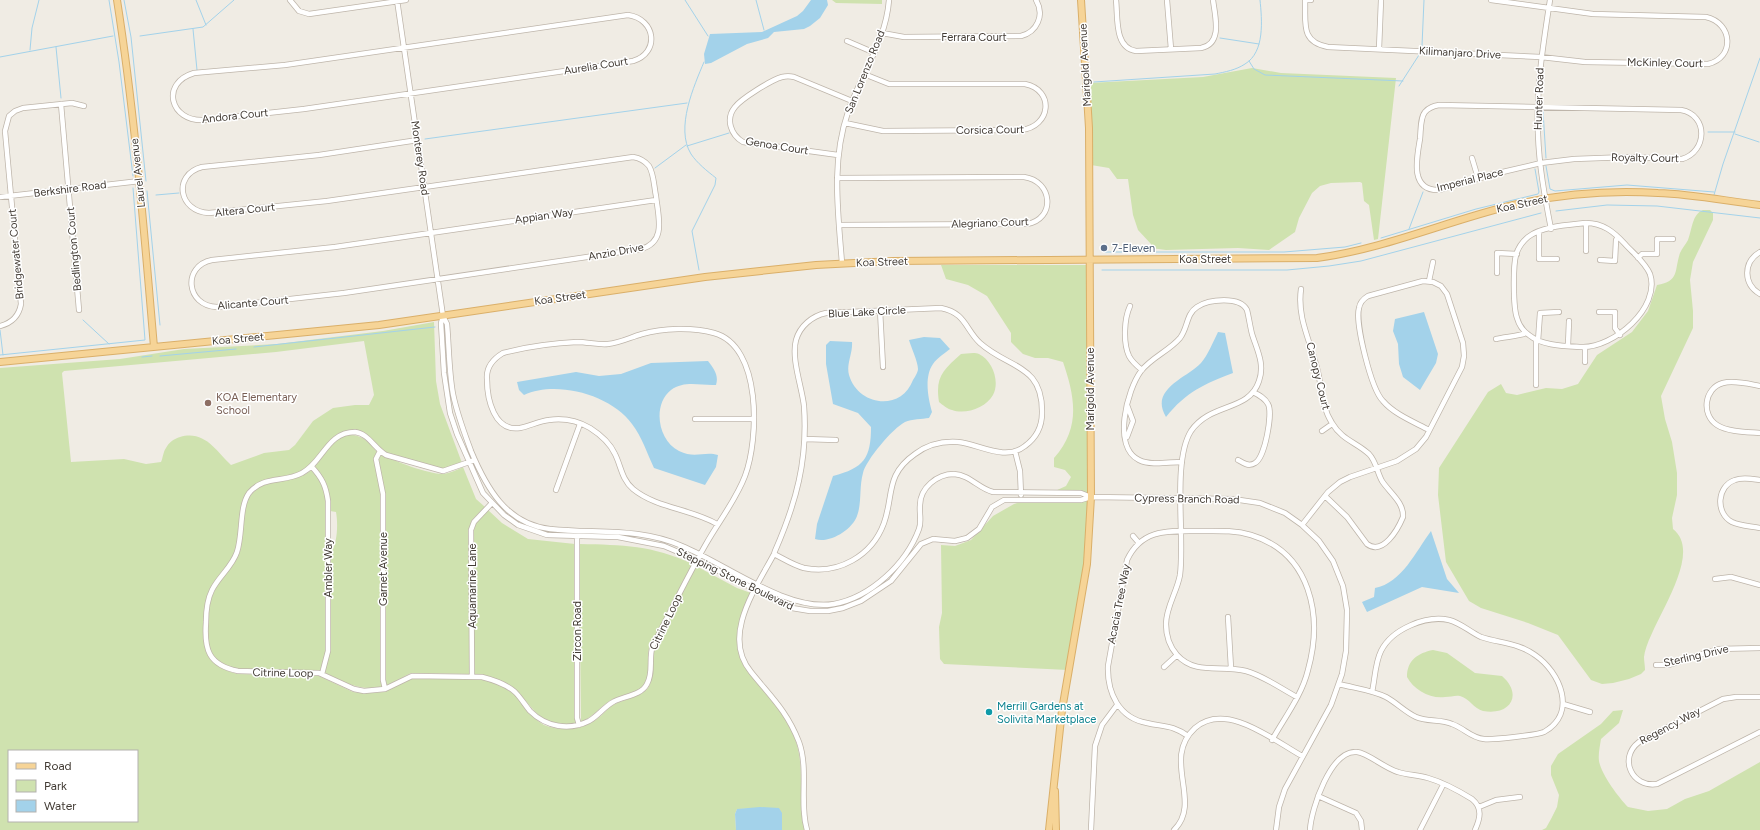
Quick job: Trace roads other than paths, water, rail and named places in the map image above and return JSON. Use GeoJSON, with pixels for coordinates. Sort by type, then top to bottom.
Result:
{"type":"FeatureCollection","features":[{"type":"Feature","properties":{"kind":"main road","name":"Laurel Avenue"},"geometry":{"type":"LineString","coordinates":[[116,0],[124,46],[140,180],[154,347]]}},
{"type":"Feature","properties":{"kind":"main road","name":"Marigold Avenue"},"geometry":{"type":"LineString","coordinates":[[1049,830],[1062,710],[1087,564],[1090,497],[1089,128],[1081,0]]}},
{"type":"Feature","properties":{"kind":"main road","name":"Koa Street"},"geometry":{"type":"LineString","coordinates":[[0,362],[311,332],[443,316],[705,277],[842,263],[1090,259],[1288,259],[1342,254],[1386,244],[1498,209],[1545,199],[1599,193],[1658,193],[1760,205]]}},
{"type":"Feature","properties":{"kind":"main road","name":"Marigold Avenue"},"geometry":{"type":"LineString","coordinates":[[1055,775],[1056,830]]}},
{"type":"Feature","properties":{"kind":"street"},"geometry":{"type":"LineString","coordinates":[[290,0],[299,10],[309,14],[406,0]]}},
{"type":"Feature","properties":{"kind":"street","name":"San Lorenzo Road"},"geometry":{"type":"LineString","coordinates":[[842,263],[836,178],[838,155],[844,123],[852,100],[875,53],[882,33],[889,0]]}},
{"type":"Feature","properties":{"kind":"street","name":"Ferrara Court"},"geometry":{"type":"LineString","coordinates":[[882,33],[904,37],[1021,36],[1031,32],[1038,23],[1040,10],[1036,0]]}},
{"type":"Feature","properties":{"kind":"street"},"geometry":{"type":"LineString","coordinates":[[1116,0],[1120,37],[1124,46],[1136,51],[1204,47],[1213,41],[1216,31],[1213,0]]}},
{"type":"Feature","properties":{"kind":"street"},"geometry":{"type":"LineString","coordinates":[[1167,0],[1171,49]]}},
{"type":"Feature","properties":{"kind":"street"},"geometry":{"type":"LineString","coordinates":[[1305,0],[1311,0]]}},
{"type":"Feature","properties":{"kind":"street","name":"Kilimanjaro Drive"},"geometry":{"type":"LineString","coordinates":[[1305,0],[1307,33],[1310,40],[1316,44],[1328,47],[1541,57]]}},
{"type":"Feature","properties":{"kind":"street"},"geometry":{"type":"LineString","coordinates":[[1379,49],[1381,0]]}},
{"type":"Feature","properties":{"kind":"street","name":"McKinley Court"},"geometry":{"type":"LineString","coordinates":[[1491,0],[1593,14],[1706,17],[1718,22],[1727,34],[1727,44],[1721,57],[1708,64],[1585,62],[1541,57]]}},
{"type":"Feature","properties":{"kind":"street","name":"Hunter Road"},"geometry":{"type":"LineString","coordinates":[[1550,0],[1541,57],[1538,107],[1541,164],[1545,199],[1551,229]]}},
{"type":"Feature","properties":{"kind":"street","name":"Monterey Road"},"geometry":{"type":"LineString","coordinates":[[397,1],[443,316]]}},
{"type":"Feature","properties":{"kind":"street","name":"Aurelia Court"},"geometry":{"type":"LineString","coordinates":[[404,48],[628,15],[643,20],[651,33],[651,43],[647,52],[643,56],[633,61],[410,94]]}},
{"type":"Feature","properties":{"kind":"street"},"geometry":{"type":"LineString","coordinates":[[847,41],[875,53]]}},
{"type":"Feature","properties":{"kind":"street","name":"Andora Court"},"geometry":{"type":"LineString","coordinates":[[404,48],[285,65],[194,73],[184,77],[178,83],[174,91],[174,100],[177,109],[181,114],[191,120],[198,120],[304,109],[410,94]]}},
{"type":"Feature","properties":{"kind":"street","name":"Corsica Court"},"geometry":{"type":"LineString","coordinates":[[844,123],[883,131],[1022,130],[1036,126],[1045,114],[1046,104],[1042,95],[1035,87],[1025,84],[889,84],[864,74]]}},
{"type":"Feature","properties":{"kind":"street","name":"Genoa Court"},"geometry":{"type":"LineString","coordinates":[[838,155],[743,142],[732,132],[730,126],[731,116],[738,104],[784,76],[794,77],[852,100]]}},
{"type":"Feature","properties":{"kind":"street"},"geometry":{"type":"LineString","coordinates":[[61,104],[72,103],[84,106]]}},
{"type":"Feature","properties":{"kind":"street","name":"Bedlington Court"},"geometry":{"type":"LineString","coordinates":[[61,104],[79,310]]}},
{"type":"Feature","properties":{"kind":"street","name":"Bridgewater Court"},"geometry":{"type":"LineString","coordinates":[[0,326],[14,319],[19,312],[20,304],[5,131],[7,120],[15,111],[23,108],[61,104]]}},
{"type":"Feature","properties":{"kind":"street","name":"Imperial Place"},"geometry":{"type":"LineString","coordinates":[[1538,107],[1439,105],[1430,108],[1425,112],[1422,122],[1416,170],[1420,182],[1429,188],[1436,190],[1478,178],[1541,164]]}},
{"type":"Feature","properties":{"kind":"street","name":"Royalty Court"},"geometry":{"type":"LineString","coordinates":[[1538,107],[1685,111],[1698,120],[1702,135],[1696,150],[1690,156],[1682,159],[1612,157],[1541,164]]}},
{"type":"Feature","properties":{"kind":"street","name":"Altera Court"},"geometry":{"type":"LineString","coordinates":[[418,140],[319,155],[202,167],[188,175],[182,192],[186,201],[192,208],[196,211],[209,213],[326,201],[424,187]]}},
{"type":"Feature","properties":{"kind":"street","name":"Anzio Drive"},"geometry":{"type":"LineString","coordinates":[[424,187],[633,157],[643,161],[650,168],[660,222],[659,231],[655,241],[644,248],[438,279]]}},
{"type":"Feature","properties":{"kind":"street"},"geometry":{"type":"LineString","coordinates":[[1472,158],[1478,178]]}},
{"type":"Feature","properties":{"kind":"street","name":"Alegriano Court"},"geometry":{"type":"LineString","coordinates":[[836,178],[1024,177],[1032,179],[1042,185],[1048,198],[1043,215],[1036,221],[1027,224],[839,225]]}},
{"type":"Feature","properties":{"kind":"street","name":"Berkshire Road"},"geometry":{"type":"LineString","coordinates":[[0,197],[140,180]]}},
{"type":"Feature","properties":{"kind":"street","name":"Appian Way"},"geometry":{"type":"LineString","coordinates":[[431,233],[656,200]]}},
{"type":"Feature","properties":{"kind":"street"},"geometry":{"type":"LineString","coordinates":[[1586,223],[1586,251]]}},
{"type":"Feature","properties":{"kind":"street"},"geometry":{"type":"LineString","coordinates":[[1586,223],[1604,227],[1618,237],[1638,258],[1650,275],[1650,294],[1647,302],[1620,335],[1602,344],[1585,347],[1537,340],[1526,333],[1518,321],[1515,311],[1516,254],[1525,240],[1539,231],[1586,223]]}},
{"type":"Feature","properties":{"kind":"street"},"geometry":{"type":"LineString","coordinates":[[1539,231],[1539,260],[1557,259]]}},
{"type":"Feature","properties":{"kind":"street","name":"Alicante Court"},"geometry":{"type":"LineString","coordinates":[[431,233],[301,251],[208,261],[200,264],[195,270],[192,280],[192,288],[197,298],[203,304],[217,307],[310,297],[438,279]]}},
{"type":"Feature","properties":{"kind":"street"},"geometry":{"type":"LineString","coordinates":[[1600,260],[1615,261],[1616,240],[1618,237]]}},
{"type":"Feature","properties":{"kind":"street"},"geometry":{"type":"LineString","coordinates":[[1638,258],[1642,254],[1656,254],[1656,239],[1673,239]]}},
{"type":"Feature","properties":{"kind":"street"},"geometry":{"type":"LineString","coordinates":[[1760,252],[1750,261],[1747,273],[1750,285],[1760,294]]}},
{"type":"Feature","properties":{"kind":"street"},"geometry":{"type":"LineString","coordinates":[[1497,273],[1497,253],[1516,254]]}},
{"type":"Feature","properties":{"kind":"street"},"geometry":{"type":"LineString","coordinates":[[1429,281],[1433,262]]}},
{"type":"Feature","properties":{"kind":"street"},"geometry":{"type":"LineString","coordinates":[[1302,525],[1325,496],[1345,479],[1408,456],[1423,441],[1460,374],[1464,356],[1463,343],[1447,294],[1441,286],[1429,281],[1420,281],[1368,296],[1361,302],[1358,312],[1367,367],[1376,392],[1390,408],[1429,430]]}},
{"type":"Feature","properties":{"kind":"street","name":"Canopy Court"},"geometry":{"type":"LineString","coordinates":[[1301,289],[1299,304],[1300,315],[1317,367],[1326,410],[1332,424],[1345,438],[1370,455],[1383,482],[1404,507],[1402,519],[1388,542],[1382,547],[1373,550],[1347,516],[1325,496]]}},
{"type":"Feature","properties":{"kind":"street"},"geometry":{"type":"LineString","coordinates":[[1182,462],[1142,461],[1130,452],[1126,441],[1125,415],[1132,386],[1142,370],[1180,339],[1191,308],[1213,302],[1235,301],[1244,306],[1247,310],[1261,365],[1260,379],[1253,392],[1243,401],[1216,410],[1200,422],[1186,441],[1182,462],[1179,576],[1168,613],[1166,626],[1169,639],[1177,655],[1190,664],[1200,668],[1230,668],[1246,671],[1258,675],[1297,697]]}},
{"type":"Feature","properties":{"kind":"street"},"geometry":{"type":"LineString","coordinates":[[1130,306],[1126,318],[1126,349],[1130,358],[1142,370]]}},
{"type":"Feature","properties":{"kind":"street","name":"Blue Lake Circle"},"geometry":{"type":"LineString","coordinates":[[807,830],[803,760],[799,743],[785,712],[750,671],[742,654],[739,640],[740,625],[745,610],[774,554],[790,517],[800,483],[805,438],[804,403],[795,350],[800,332],[809,321],[822,314],[936,308],[951,311],[963,319],[982,344],[1023,370],[1033,378],[1039,388],[1042,398],[1040,425],[1032,440],[1025,447],[1015,451]]}},
{"type":"Feature","properties":{"kind":"street"},"geometry":{"type":"LineString","coordinates":[[880,310],[883,367]]}},
{"type":"Feature","properties":{"kind":"street"},"geometry":{"type":"LineString","coordinates":[[1536,385],[1537,340],[1540,313],[1559,312]]}},
{"type":"Feature","properties":{"kind":"street"},"geometry":{"type":"LineString","coordinates":[[1599,312],[1615,312],[1615,328],[1620,335]]}},
{"type":"Feature","properties":{"kind":"street","name":"Stepping Stone Boulevard"},"geometry":{"type":"LineString","coordinates":[[443,316],[447,324],[453,393],[464,433],[484,479],[497,500],[508,510],[534,525],[548,528],[604,530],[642,534],[665,539],[700,554],[786,598],[803,604],[824,605],[845,601],[862,593],[879,582],[899,563],[920,526],[920,504],[922,495],[929,484],[936,479],[947,475],[960,475],[971,479],[989,491],[1021,493],[1081,493],[1090,497]]}},
{"type":"Feature","properties":{"kind":"street","name":"Stepping Stone Boulevard"},"geometry":{"type":"LineString","coordinates":[[443,316],[441,323],[446,394],[457,434],[483,493],[491,504],[518,525],[547,535],[618,537],[664,546],[697,560],[784,605],[801,610],[828,611],[850,606],[866,598],[888,584],[901,570],[916,548],[923,542],[933,539],[955,541],[968,538],[979,529],[988,512],[994,505],[1008,500],[1081,500],[1090,497]]}},
{"type":"Feature","properties":{"kind":"street"},"geometry":{"type":"LineString","coordinates":[[1568,345],[1569,321]]}},
{"type":"Feature","properties":{"kind":"street"},"geometry":{"type":"LineString","coordinates":[[697,560],[717,524],[737,494],[746,475],[751,456],[753,419],[752,389],[743,358],[731,342],[712,332],[674,330],[658,331],[608,344],[577,342],[511,351],[495,357],[489,365],[487,381],[493,412],[495,418],[506,426],[520,428],[554,420],[571,420],[580,424],[600,435],[609,444],[615,454],[624,479],[640,494],[696,514],[717,524]]}},
{"type":"Feature","properties":{"kind":"street"},"geometry":{"type":"LineString","coordinates":[[1496,339],[1510,335],[1521,336],[1526,333]]}},
{"type":"Feature","properties":{"kind":"street"},"geometry":{"type":"LineString","coordinates":[[1585,347],[1585,362]]}},
{"type":"Feature","properties":{"kind":"street"},"geometry":{"type":"LineString","coordinates":[[1760,386],[1732,382],[1720,384],[1710,393],[1706,406],[1710,418],[1720,426],[1760,434]]}},
{"type":"Feature","properties":{"kind":"street"},"geometry":{"type":"LineString","coordinates":[[1238,460],[1249,465],[1256,463],[1260,457],[1266,440],[1269,407],[1264,399],[1253,392]]}},
{"type":"Feature","properties":{"kind":"street"},"geometry":{"type":"LineString","coordinates":[[1126,441],[1134,421],[1127,407],[1127,402]]}},
{"type":"Feature","properties":{"kind":"street"},"geometry":{"type":"LineString","coordinates":[[695,419],[753,419]]}},
{"type":"Feature","properties":{"kind":"street"},"geometry":{"type":"LineString","coordinates":[[556,490],[580,424]]}},
{"type":"Feature","properties":{"kind":"street"},"geometry":{"type":"LineString","coordinates":[[1322,431],[1332,424]]}},
{"type":"Feature","properties":{"kind":"street"},"geometry":{"type":"LineString","coordinates":[[312,467],[328,444],[338,436],[356,432],[364,435],[380,451],[397,459],[443,471],[475,460]]}},
{"type":"Feature","properties":{"kind":"street"},"geometry":{"type":"LineString","coordinates":[[805,438],[836,440]]}},
{"type":"Feature","properties":{"kind":"street"},"geometry":{"type":"LineString","coordinates":[[774,554],[799,566],[817,569],[838,567],[857,558],[872,544],[881,529],[885,519],[890,488],[896,476],[912,456],[926,447],[953,442],[971,444],[998,452],[1015,451],[1020,471],[1021,499]]}},
{"type":"Feature","properties":{"kind":"street","name":"Garnet Avenue"},"geometry":{"type":"LineString","coordinates":[[380,451],[376,459],[383,494],[383,680],[385,689]]}},
{"type":"Feature","properties":{"kind":"street","name":"Ambler Way"},"geometry":{"type":"LineString","coordinates":[[312,467],[322,478],[328,501],[328,651],[322,674]]}},
{"type":"Feature","properties":{"kind":"street","name":"Citrine Loop"},"geometry":{"type":"LineString","coordinates":[[312,467],[301,474],[266,481],[250,493],[244,503],[242,531],[236,555],[215,585],[208,601],[205,643],[210,656],[228,669],[238,671],[322,674],[354,689],[374,691],[385,689],[412,676],[472,676],[493,680],[504,684],[514,692],[530,711],[545,722],[566,727],[580,725],[595,718],[612,702],[641,691],[646,686],[650,676],[649,656],[651,650],[697,560]]}},
{"type":"Feature","properties":{"kind":"street"},"geometry":{"type":"LineString","coordinates":[[1760,480],[1743,478],[1732,481],[1724,489],[1720,501],[1722,512],[1730,521],[1740,525],[1760,528]]}},
{"type":"Feature","properties":{"kind":"street","name":"Cypress Branch Road"},"geometry":{"type":"LineString","coordinates":[[1090,497],[1233,499],[1251,501],[1277,509],[1302,525],[1319,541],[1329,555],[1337,570],[1345,593],[1348,625],[1345,660],[1339,684],[1331,705],[1302,756],[1283,794],[1276,830]]}},
{"type":"Feature","properties":{"kind":"street","name":"Aquamarine Lane"},"geometry":{"type":"LineString","coordinates":[[472,676],[472,530],[474,522],[491,504]]}},
{"type":"Feature","properties":{"kind":"street","name":"Acacia Tree Way"},"geometry":{"type":"LineString","coordinates":[[1188,736],[1172,727],[1137,720],[1126,714],[1117,705],[1111,692],[1108,678],[1108,666],[1126,565],[1130,555],[1139,543],[1159,532],[1228,532],[1252,536],[1276,547],[1300,572],[1310,595],[1314,622],[1310,664],[1304,683],[1297,697],[1272,740]]}},
{"type":"Feature","properties":{"kind":"street","name":"Zircon Road"},"geometry":{"type":"LineString","coordinates":[[577,536],[577,718],[580,725]]}},
{"type":"Feature","properties":{"kind":"street"},"geometry":{"type":"LineString","coordinates":[[1133,536],[1139,543]]}},
{"type":"Feature","properties":{"kind":"street"},"geometry":{"type":"LineString","coordinates":[[1715,579],[1731,577],[1760,585]]}},
{"type":"Feature","properties":{"kind":"street"},"geometry":{"type":"LineString","coordinates":[[1228,617],[1230,668]]}},
{"type":"Feature","properties":{"kind":"street"},"geometry":{"type":"LineString","coordinates":[[1339,684],[1385,696],[1415,716],[1452,724],[1471,736],[1487,739],[1530,736],[1542,733],[1555,722],[1563,704],[1562,691],[1558,680],[1547,665],[1536,655],[1515,645],[1480,636],[1453,621],[1437,619],[1414,625],[1388,641],[1379,657],[1372,692]]}},
{"type":"Feature","properties":{"kind":"street","name":"Sterling Drive"},"geometry":{"type":"LineString","coordinates":[[1656,665],[1669,665],[1718,649],[1760,648]]}},
{"type":"Feature","properties":{"kind":"street"},"geometry":{"type":"LineString","coordinates":[[1164,667],[1177,655]]}},
{"type":"Feature","properties":{"kind":"street","name":"Regency Way"},"geometry":{"type":"LineString","coordinates":[[1760,697],[1736,696],[1722,699],[1642,740],[1634,746],[1630,753],[1630,770],[1641,782],[1652,785],[1657,784],[1760,732]]}},
{"type":"Feature","properties":{"kind":"street"},"geometry":{"type":"LineString","coordinates":[[1563,704],[1590,712]]}},
{"type":"Feature","properties":{"kind":"street"},"geometry":{"type":"LineString","coordinates":[[1092,830],[1095,746],[1102,725],[1117,705]]}},
{"type":"Feature","properties":{"kind":"street"},"geometry":{"type":"LineString","coordinates":[[1174,830],[1181,821],[1185,809],[1180,759],[1182,748],[1188,736],[1204,723],[1218,718],[1227,718],[1240,721],[1302,756]]}},
{"type":"Feature","properties":{"kind":"street"},"geometry":{"type":"LineString","coordinates":[[1310,830],[1312,812],[1318,796],[1340,757],[1353,752],[1363,754],[1395,771],[1427,778],[1468,797],[1479,807],[1480,817],[1475,830]]}},
{"type":"Feature","properties":{"kind":"street"},"geometry":{"type":"LineString","coordinates":[[1420,830],[1443,785]]}},
{"type":"Feature","properties":{"kind":"street"},"geometry":{"type":"LineString","coordinates":[[1318,796],[1356,813],[1360,819],[1362,830]]}},
{"type":"Feature","properties":{"kind":"street"},"geometry":{"type":"LineString","coordinates":[[1479,807],[1496,800],[1520,797]]}},
{"type":"Feature","properties":{"kind":"water"},"geometry":{"type":"Polygon","coordinates":[[[811,0],[827,0],[828,5],[820,18],[810,26],[804,29],[774,32],[768,38],[747,44],[711,63],[705,64],[704,54],[710,34],[762,32],[797,16],[803,11],[811,0]]]}},
{"type":"Feature","properties":{"kind":"water"},"geometry":{"type":"Polygon","coordinates":[[[1424,312],[1438,354],[1436,363],[1420,390],[1403,377],[1399,364],[1398,344],[1393,331],[1395,319],[1424,312]]]}},
{"type":"Feature","properties":{"kind":"water"},"geometry":{"type":"Polygon","coordinates":[[[1218,332],[1225,333],[1233,373],[1204,385],[1188,395],[1173,408],[1166,417],[1162,407],[1162,399],[1166,392],[1179,379],[1204,360],[1218,332]]]}},
{"type":"Feature","properties":{"kind":"water"},"geometry":{"type":"Polygon","coordinates":[[[924,337],[940,338],[950,349],[933,364],[928,375],[929,400],[932,412],[929,418],[905,422],[887,437],[865,467],[862,478],[859,511],[854,521],[845,531],[833,538],[821,540],[815,539],[817,524],[833,476],[852,469],[864,460],[871,438],[871,427],[858,413],[833,404],[826,364],[826,345],[830,341],[852,342],[848,371],[854,385],[861,393],[870,399],[890,401],[899,397],[907,390],[918,372],[917,362],[909,340],[924,337]]]}},
{"type":"Feature","properties":{"kind":"water"},"geometry":{"type":"Polygon","coordinates":[[[708,361],[714,369],[716,375],[716,385],[687,384],[676,387],[665,397],[661,404],[660,413],[662,431],[672,446],[679,451],[695,455],[718,455],[716,467],[705,485],[654,468],[636,429],[623,414],[611,405],[597,398],[567,390],[552,389],[524,395],[519,390],[517,382],[576,372],[599,376],[621,374],[651,363],[708,361]]]}},
{"type":"Feature","properties":{"kind":"water"},"geometry":{"type":"Polygon","coordinates":[[[1431,531],[1447,579],[1459,593],[1422,587],[1367,612],[1362,602],[1374,597],[1375,588],[1385,585],[1401,573],[1414,557],[1431,531]]]}},
{"type":"Feature","properties":{"kind":"water"},"geometry":{"type":"Polygon","coordinates":[[[760,807],[779,808],[782,813],[782,830],[736,830],[735,814],[737,809],[760,807]]]}},
{"type":"Feature","properties":{"kind":"waterway"},"geometry":{"type":"LineString","coordinates":[[30,50],[32,28],[39,0]]}},
{"type":"Feature","properties":{"kind":"waterway"},"geometry":{"type":"LineString","coordinates":[[109,0],[119,62],[133,176]]}},
{"type":"Feature","properties":{"kind":"waterway"},"geometry":{"type":"LineString","coordinates":[[124,0],[131,37],[146,181]]}},
{"type":"Feature","properties":{"kind":"waterway"},"geometry":{"type":"LineString","coordinates":[[196,0],[206,25]]}},
{"type":"Feature","properties":{"kind":"waterway"},"geometry":{"type":"LineString","coordinates":[[140,36],[203,27],[234,0]]}},
{"type":"Feature","properties":{"kind":"waterway"},"geometry":{"type":"LineString","coordinates":[[685,0],[708,36]]}},
{"type":"Feature","properties":{"kind":"waterway"},"geometry":{"type":"LineString","coordinates":[[756,0],[764,30]]}},
{"type":"Feature","properties":{"kind":"waterway"},"geometry":{"type":"LineString","coordinates":[[1094,82],[1215,74],[1242,66],[1251,59],[1259,44],[1261,35],[1260,0]]}},
{"type":"Feature","properties":{"kind":"waterway"},"geometry":{"type":"LineString","coordinates":[[1422,46],[1424,0]]}},
{"type":"Feature","properties":{"kind":"waterway"},"geometry":{"type":"LineString","coordinates":[[193,29],[197,70]]}},
{"type":"Feature","properties":{"kind":"waterway"},"geometry":{"type":"LineString","coordinates":[[0,57],[113,36]]}},
{"type":"Feature","properties":{"kind":"waterway"},"geometry":{"type":"LineString","coordinates":[[1220,38],[1259,44]]}},
{"type":"Feature","properties":{"kind":"waterway"},"geometry":{"type":"LineString","coordinates":[[56,47],[61,98]]}},
{"type":"Feature","properties":{"kind":"waterway"},"geometry":{"type":"LineString","coordinates":[[1399,86],[1419,55]]}},
{"type":"Feature","properties":{"kind":"waterway"},"geometry":{"type":"LineString","coordinates":[[1714,195],[1723,164],[1760,58]]}},
{"type":"Feature","properties":{"kind":"waterway"},"geometry":{"type":"LineString","coordinates":[[1249,61],[1254,69],[1265,75],[1403,81]]}},
{"type":"Feature","properties":{"kind":"waterway"},"geometry":{"type":"LineString","coordinates":[[699,270],[692,231],[715,185],[716,178],[699,164],[691,154],[687,144],[685,120],[691,95],[704,62]]}},
{"type":"Feature","properties":{"kind":"waterway"},"geometry":{"type":"LineString","coordinates":[[425,139],[687,103]]}},
{"type":"Feature","properties":{"kind":"waterway"},"geometry":{"type":"LineString","coordinates":[[1543,111],[1546,158]]}},
{"type":"Feature","properties":{"kind":"waterway"},"geometry":{"type":"LineString","coordinates":[[1708,132],[1735,132]]}},
{"type":"Feature","properties":{"kind":"waterway"},"geometry":{"type":"LineString","coordinates":[[687,146],[729,133]]}},
{"type":"Feature","properties":{"kind":"waterway"},"geometry":{"type":"LineString","coordinates":[[1735,134],[1759,142]]}},
{"type":"Feature","properties":{"kind":"waterway"},"geometry":{"type":"LineString","coordinates":[[655,168],[686,145]]}},
{"type":"Feature","properties":{"kind":"waterway"},"geometry":{"type":"LineString","coordinates":[[1546,166],[1550,189],[1555,191],[1627,185],[1714,192]]}},
{"type":"Feature","properties":{"kind":"waterway"},"geometry":{"type":"LineString","coordinates":[[1381,238],[1476,209],[1538,194],[1539,192],[1535,169]]}},
{"type":"Feature","properties":{"kind":"waterway"},"geometry":{"type":"LineString","coordinates":[[0,355],[145,340],[133,188]]}},
{"type":"Feature","properties":{"kind":"waterway"},"geometry":{"type":"LineString","coordinates":[[147,191],[160,325]]}},
{"type":"Feature","properties":{"kind":"waterway"},"geometry":{"type":"LineString","coordinates":[[1409,229],[1423,192]]}},
{"type":"Feature","properties":{"kind":"waterway"},"geometry":{"type":"LineString","coordinates":[[156,195],[179,193]]}},
{"type":"Feature","properties":{"kind":"waterway"},"geometry":{"type":"LineString","coordinates":[[1556,211],[1607,205],[1657,206],[1760,218]]}},
{"type":"Feature","properties":{"kind":"waterway"},"geometry":{"type":"LineString","coordinates":[[1102,270],[1287,270],[1329,266],[1361,261],[1541,213]]}},
{"type":"Feature","properties":{"kind":"waterway"},"geometry":{"type":"LineString","coordinates":[[1105,252],[1284,252],[1345,247],[1361,243]]}},
{"type":"Feature","properties":{"kind":"waterway"},"geometry":{"type":"LineString","coordinates":[[83,320],[109,344]]}},
{"type":"Feature","properties":{"kind":"waterway"},"geometry":{"type":"LineString","coordinates":[[254,347],[435,327]]}},
{"type":"Feature","properties":{"kind":"waterway"},"geometry":{"type":"LineString","coordinates":[[0,330],[3,355]]}},
{"type":"Feature","properties":{"kind":"waterway"},"geometry":{"type":"LineString","coordinates":[[160,356],[236,349]]}},
{"type":"Feature","properties":{"kind":"waterway"},"geometry":{"type":"LineString","coordinates":[[142,357],[152,356]]}},
{"type":"Feature","properties":{"kind":"place","name":"7-Eleven"},"geometry":{"type":"Point","coordinates":[1104,248]}},
{"type":"Feature","properties":{"kind":"place","name":"KOA Elementary School"},"geometry":{"type":"Point","coordinates":[208,403]}},
{"type":"Feature","properties":{"kind":"place","name":"Merrill Gardens at Solivita Marketplace"},"geometry":{"type":"Point","coordinates":[989,712]}}]}
